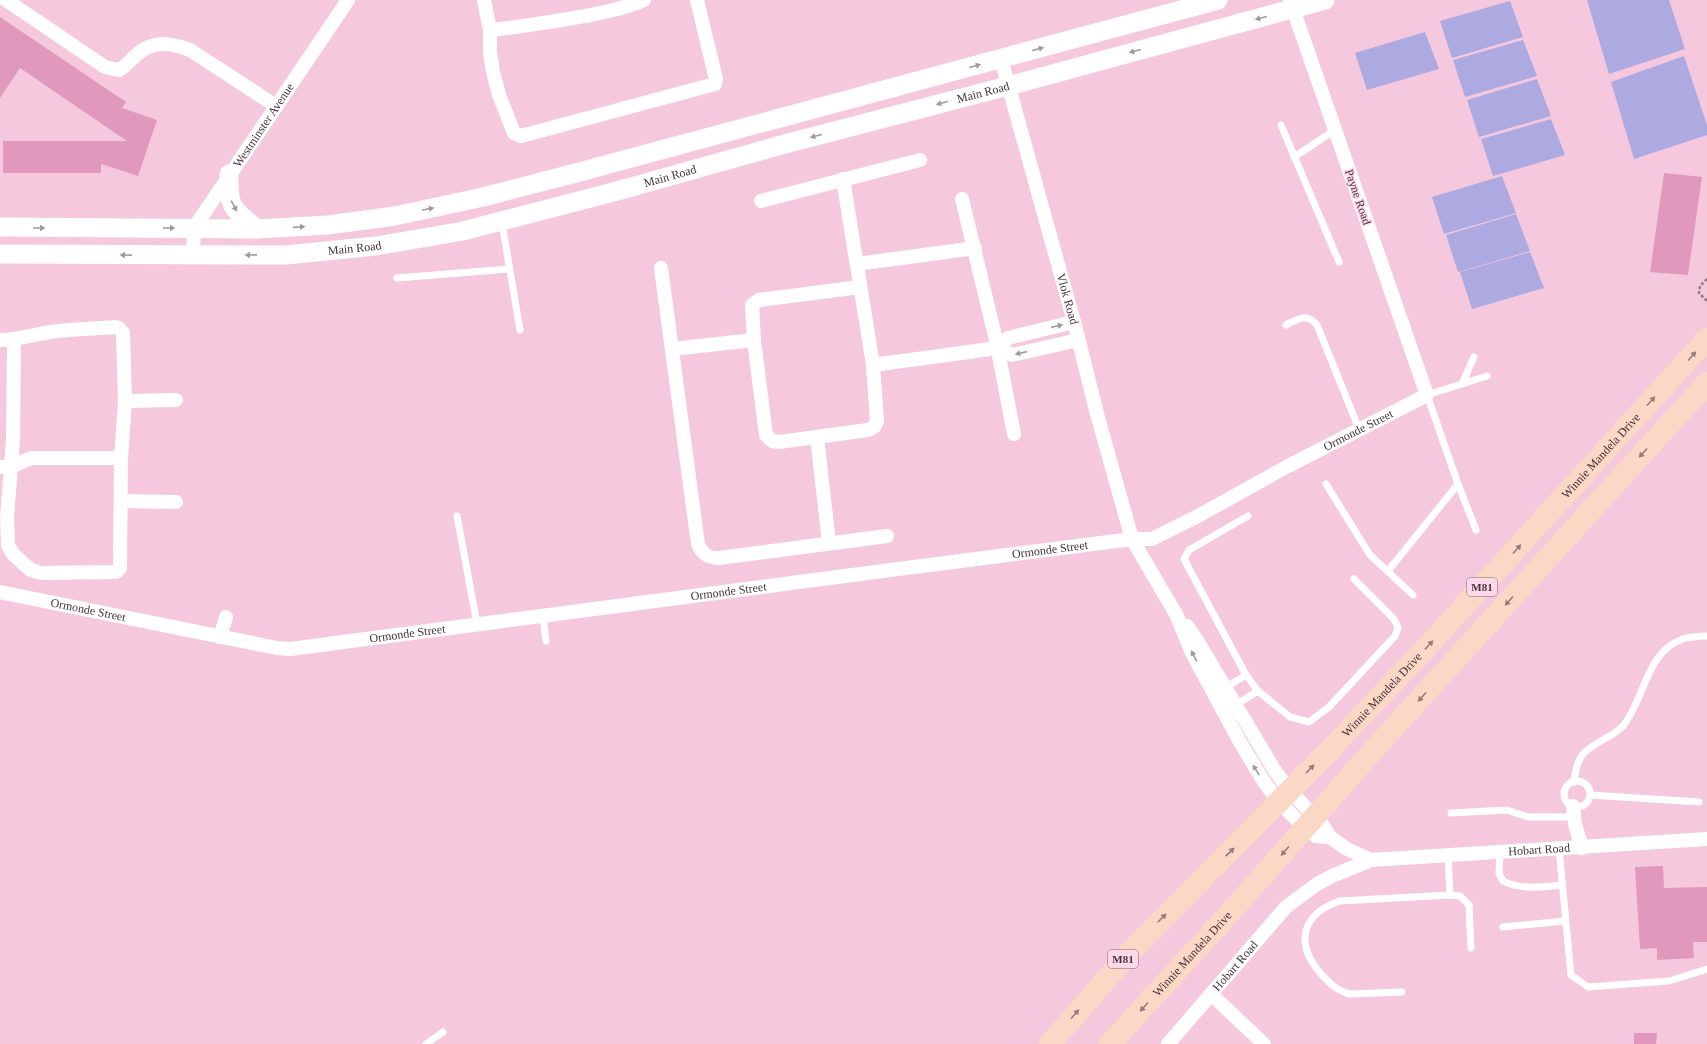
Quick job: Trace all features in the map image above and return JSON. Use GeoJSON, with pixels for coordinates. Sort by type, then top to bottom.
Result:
{"type":"FeatureCollection","features":[{"type":"Feature","properties":{"kind":"main road"},"geometry":{"type":"LineString","coordinates":[[0,227],[295,228],[356,222],[395,216],[483,197],[1218,0]]}},
{"type":"Feature","properties":{"kind":"main road","name":"Main Road"},"geometry":{"type":"LineString","coordinates":[[0,254],[286,255],[354,249],[463,231],[617,191],[781,145],[1008,86],[1291,5],[1325,0]]}},
{"type":"Feature","properties":{"kind":"main road"},"geometry":{"type":"LineString","coordinates":[[229,174],[229,193],[231,205],[238,214],[257,229]]}},
{"type":"Feature","properties":{"kind":"main road","name":"Winnie Mandela Drive"},"geometry":{"type":"LineString","coordinates":[[1050,1044],[1130,952],[1284,796],[1436,637],[1707,339]]}},
{"type":"Feature","properties":{"kind":"main road","name":"Winnie Mandela Drive"},"geometry":{"type":"LineString","coordinates":[[1110,1044],[1707,383]]}},
{"type":"Feature","properties":{"kind":"street"},"geometry":{"type":"LineString","coordinates":[[6,0],[105,67],[119,70],[145,49],[159,44],[176,44],[190,50],[276,106]]}},
{"type":"Feature","properties":{"kind":"street","name":"Westminster Avenue"},"geometry":{"type":"LineString","coordinates":[[194,228],[229,174],[348,0]]}},
{"type":"Feature","properties":{"kind":"street"},"geometry":{"type":"LineString","coordinates":[[484,0],[490,30],[491,62],[499,95],[514,133],[522,136],[715,84],[716,79],[697,0]]}},
{"type":"Feature","properties":{"kind":"street"},"geometry":{"type":"LineString","coordinates":[[490,30],[559,21],[612,10],[644,0]]}},
{"type":"Feature","properties":{"kind":"street","name":"Payne Road"},"geometry":{"type":"LineString","coordinates":[[1291,5],[1427,395]]}},
{"type":"Feature","properties":{"kind":"street","name":"Vlok Road"},"geometry":{"type":"LineString","coordinates":[[1001,59],[1132,539],[1177,616],[1198,642],[1220,691]]}},
{"type":"Feature","properties":{"kind":"street"},"geometry":{"type":"LineString","coordinates":[[761,201],[920,160]]}},
{"type":"Feature","properties":{"kind":"street"},"geometry":{"type":"LineString","coordinates":[[843,179],[857,264],[872,365],[876,425],[868,430],[778,442],[772,441],[768,437],[754,340],[751,309],[754,303],[759,300],[860,287]]}},
{"type":"Feature","properties":{"kind":"street"},"geometry":{"type":"LineString","coordinates":[[962,199],[998,348],[1014,434]]}},
{"type":"Feature","properties":{"kind":"street"},"geometry":{"type":"LineString","coordinates":[[193,255],[194,228]]}},
{"type":"Feature","properties":{"kind":"street"},"geometry":{"type":"LineString","coordinates":[[857,264],[975,248]]}},
{"type":"Feature","properties":{"kind":"street"},"geometry":{"type":"LineString","coordinates":[[661,268],[700,550],[707,556],[719,558],[887,536]]}},
{"type":"Feature","properties":{"kind":"street"},"geometry":{"type":"LineString","coordinates":[[998,348],[1008,338],[1074,322]]}},
{"type":"Feature","properties":{"kind":"street"},"geometry":{"type":"LineString","coordinates":[[0,340],[14,340],[35,334],[62,331],[119,328],[123,333],[125,400],[121,458],[120,568],[118,571],[113,573],[35,571],[19,560],[8,545],[5,467],[13,440],[14,340]]}},
{"type":"Feature","properties":{"kind":"street"},"geometry":{"type":"LineString","coordinates":[[672,349],[754,340]]}},
{"type":"Feature","properties":{"kind":"street"},"geometry":{"type":"LineString","coordinates":[[872,365],[998,348],[1012,355],[1078,340]]}},
{"type":"Feature","properties":{"kind":"street","name":"Ormonde Street"},"geometry":{"type":"LineString","coordinates":[[0,592],[220,637],[277,648],[290,649],[1132,539],[1147,539],[1158,537],[1359,429],[1427,395]]}},
{"type":"Feature","properties":{"kind":"street"},"geometry":{"type":"LineString","coordinates":[[125,400],[176,400]]}},
{"type":"Feature","properties":{"kind":"street"},"geometry":{"type":"LineString","coordinates":[[817,437],[829,543]]}},
{"type":"Feature","properties":{"kind":"street"},"geometry":{"type":"LineString","coordinates":[[5,467],[31,458],[121,458]]}},
{"type":"Feature","properties":{"kind":"street"},"geometry":{"type":"LineString","coordinates":[[121,501],[176,502]]}},
{"type":"Feature","properties":{"kind":"street"},"geometry":{"type":"LineString","coordinates":[[220,637],[226,617]]}},
{"type":"Feature","properties":{"kind":"street"},"geometry":{"type":"LineString","coordinates":[[1220,691],[1230,709],[1255,768],[1284,796]]}},
{"type":"Feature","properties":{"kind":"street","name":"Hobart Road"},"geometry":{"type":"LineString","coordinates":[[1284,796],[1310,822],[1316,836],[1330,837],[1348,849],[1371,860]]}},
{"type":"Feature","properties":{"kind":"street"},"geometry":{"type":"LineString","coordinates":[[1574,812],[1582,848]]}},
{"type":"Feature","properties":{"kind":"street","name":"Hobart Road"},"geometry":{"type":"LineString","coordinates":[[1168,1044],[1286,907],[1317,884],[1332,876],[1371,860],[1707,840]]}},
{"type":"Feature","properties":{"kind":"street"},"geometry":{"type":"LineString","coordinates":[[1210,994],[1264,1044]]}},
{"type":"Feature","properties":{"kind":"lane"},"geometry":{"type":"LineString","coordinates":[[1281,125],[1339,262]]}},
{"type":"Feature","properties":{"kind":"lane"},"geometry":{"type":"LineString","coordinates":[[1294,157],[1335,130]]}},
{"type":"Feature","properties":{"kind":"lane"},"geometry":{"type":"LineString","coordinates":[[502,220],[520,330]]}},
{"type":"Feature","properties":{"kind":"lane"},"geometry":{"type":"LineString","coordinates":[[397,278],[509,269]]}},
{"type":"Feature","properties":{"kind":"lane"},"geometry":{"type":"LineString","coordinates":[[1286,325],[1304,317],[1311,318],[1317,325],[1359,429]]}},
{"type":"Feature","properties":{"kind":"lane"},"geometry":{"type":"LineString","coordinates":[[1462,384],[1474,357]]}},
{"type":"Feature","properties":{"kind":"lane"},"geometry":{"type":"LineString","coordinates":[[1476,530],[1458,484],[1427,395],[1487,376]]}},
{"type":"Feature","properties":{"kind":"lane"},"geometry":{"type":"LineString","coordinates":[[1326,484],[1370,555],[1413,595]]}},
{"type":"Feature","properties":{"kind":"lane"},"geometry":{"type":"LineString","coordinates":[[1388,571],[1458,484]]}},
{"type":"Feature","properties":{"kind":"lane"},"geometry":{"type":"LineString","coordinates":[[457,516],[477,624]]}},
{"type":"Feature","properties":{"kind":"lane"},"geometry":{"type":"LineString","coordinates":[[1248,516],[1189,550],[1184,559],[1246,675],[1258,691],[1290,717],[1309,722],[1329,707],[1395,636],[1398,628],[1394,619],[1354,579]]}},
{"type":"Feature","properties":{"kind":"lane"},"geometry":{"type":"LineString","coordinates":[[543,616],[546,641]]}},
{"type":"Feature","properties":{"kind":"lane"},"geometry":{"type":"LineString","coordinates":[[1574,782],[1576,764],[1582,754],[1614,733],[1628,719],[1636,706],[1654,664],[1662,653],[1682,639],[1707,636]]}},
{"type":"Feature","properties":{"kind":"lane"},"geometry":{"type":"LineString","coordinates":[[1220,691],[1246,675]]}},
{"type":"Feature","properties":{"kind":"lane"},"geometry":{"type":"LineString","coordinates":[[1230,709],[1258,691]]}},
{"type":"Feature","properties":{"kind":"lane"},"geometry":{"type":"LineString","coordinates":[[1451,813],[1507,810],[1528,817],[1574,812],[1578,807],[1586,803],[1590,795],[1587,786],[1579,781],[1568,785],[1565,790],[1564,797],[1574,812]]}},
{"type":"Feature","properties":{"kind":"lane"},"geometry":{"type":"LineString","coordinates":[[1590,795],[1699,802]]}},
{"type":"Feature","properties":{"kind":"lane"},"geometry":{"type":"LineString","coordinates":[[1559,849],[1571,975],[1588,986],[1669,981],[1707,969]]}},
{"type":"Feature","properties":{"kind":"lane"},"geometry":{"type":"LineString","coordinates":[[1500,852],[1499,873],[1503,882],[1507,884],[1526,886],[1562,885]]}},
{"type":"Feature","properties":{"kind":"lane"},"geometry":{"type":"LineString","coordinates":[[1448,856],[1450,895]]}},
{"type":"Feature","properties":{"kind":"lane"},"geometry":{"type":"LineString","coordinates":[[1402,992],[1358,995],[1340,992],[1316,968],[1305,945],[1305,936],[1309,924],[1316,915],[1329,905],[1340,901],[1450,895],[1460,896],[1469,905],[1471,948]]}},
{"type":"Feature","properties":{"kind":"lane"},"geometry":{"type":"LineString","coordinates":[[1503,927],[1565,921]]}},
{"type":"Feature","properties":{"kind":"lane"},"geometry":{"type":"LineString","coordinates":[[426,1044],[443,1032]]}},
{"type":"Feature","properties":{"kind":"path"},"geometry":{"type":"LineString","coordinates":[[1707,279],[1700,286],[1699,293],[1707,302]]}},
{"type":"Feature","properties":{"kind":"shaded area"},"geometry":{"type":"Polygon","coordinates":[[[1587,0],[1669,0],[1685,49],[1609,74],[1587,0]]]}},
{"type":"Feature","properties":{"kind":"shaded area"},"geometry":{"type":"Polygon","coordinates":[[[1510,1],[1523,37],[1452,58],[1440,21],[1510,1]]]}},
{"type":"Feature","properties":{"kind":"shaded area"},"geometry":{"type":"Polygon","coordinates":[[[1425,32],[1439,69],[1367,90],[1355,53],[1425,32]]]}},
{"type":"Feature","properties":{"kind":"shaded area"},"geometry":{"type":"Polygon","coordinates":[[[1523,40],[1537,76],[1465,97],[1453,60],[1523,40]]]}},
{"type":"Feature","properties":{"kind":"shaded area"},"geometry":{"type":"Polygon","coordinates":[[[1684,56],[1707,125],[1707,135],[1634,159],[1611,82],[1684,56]]]}},
{"type":"Feature","properties":{"kind":"shaded area"},"geometry":{"type":"Polygon","coordinates":[[[1537,79],[1551,116],[1479,137],[1467,100],[1537,79]]]}},
{"type":"Feature","properties":{"kind":"shaded area"},"geometry":{"type":"Polygon","coordinates":[[[1551,119],[1565,155],[1493,176],[1481,139],[1551,119]]]}},
{"type":"Feature","properties":{"kind":"shaded area"},"geometry":{"type":"Polygon","coordinates":[[[1502,176],[1516,213],[1444,234],[1432,197],[1502,176]]]}},
{"type":"Feature","properties":{"kind":"shaded area"},"geometry":{"type":"Polygon","coordinates":[[[1516,214],[1530,251],[1458,272],[1446,235],[1516,214]]]}},
{"type":"Feature","properties":{"kind":"shaded area"},"geometry":{"type":"Polygon","coordinates":[[[1530,252],[1544,288],[1472,309],[1460,272],[1530,252]]]}},
{"type":"Feature","properties":{"kind":"building"},"geometry":{"type":"Polygon","coordinates":[[[0,17],[126,102],[122,108],[157,120],[138,176],[101,164],[101,173],[3,173],[3,141],[127,141],[20,68],[0,98],[0,17]]]}},
{"type":"Feature","properties":{"kind":"building"},"geometry":{"type":"Polygon","coordinates":[[[1664,173],[1702,177],[1688,275],[1650,272],[1664,173]]]}},
{"type":"Feature","properties":{"kind":"building"},"geometry":{"type":"Polygon","coordinates":[[[1663,866],[1664,888],[1707,887],[1707,942],[1693,942],[1694,958],[1657,960],[1657,948],[1640,949],[1635,867],[1663,866]]]}},
{"type":"Feature","properties":{"kind":"building"},"geometry":{"type":"Polygon","coordinates":[[[1634,1033],[1657,1033],[1656,1044],[1634,1044],[1634,1033]]]}}]}
